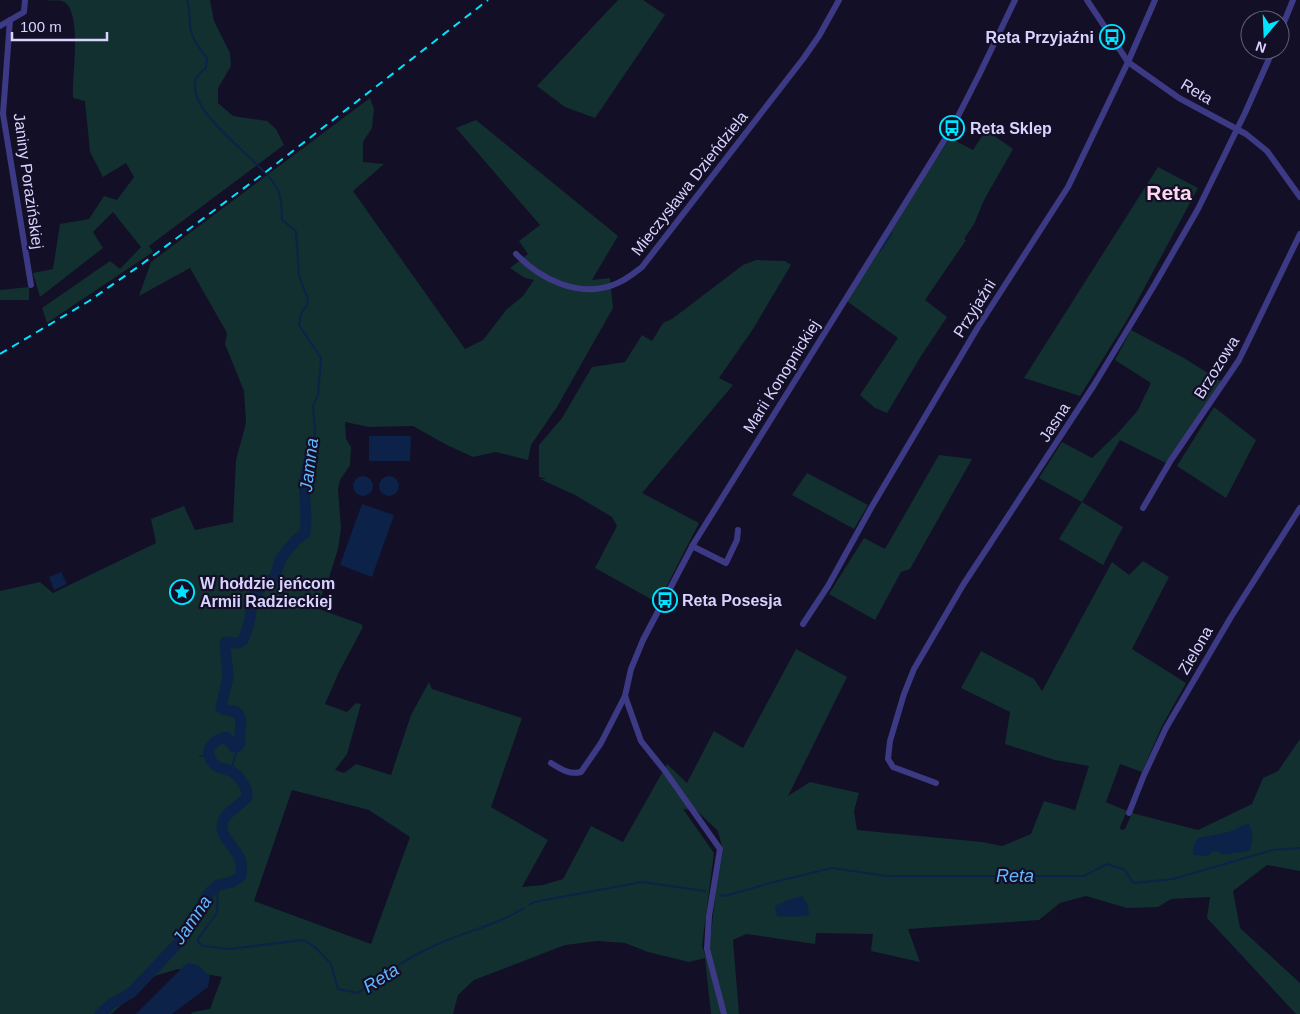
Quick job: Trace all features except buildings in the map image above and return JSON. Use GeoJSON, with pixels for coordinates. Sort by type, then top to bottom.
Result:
{"type":"FeatureCollection","features":[{"type":"Feature","properties":{"kind":"street"},"geometry":{"type":"LineString","coordinates":[[0,26],[24,12],[25,0]]}},
{"type":"Feature","properties":{"kind":"street","name":"Mieczysława Dzieńdziela"},"geometry":{"type":"LineString","coordinates":[[516,254],[545,277],[560,284],[576,288],[594,289],[612,286],[632,275],[654,253],[803,59],[819,36],[839,0]]}},
{"type":"Feature","properties":{"kind":"street","name":"Marii Konopnickiej"},"geometry":{"type":"LineString","coordinates":[[550,763],[568,773],[581,772],[601,743],[625,696],[631,669],[643,640],[692,546],[952,128],[1015,0]]}},
{"type":"Feature","properties":{"kind":"street","name":"Reta"},"geometry":{"type":"LineString","coordinates":[[1087,0],[1128,62],[1179,98],[1252,138],[1267,150],[1300,197]]}},
{"type":"Feature","properties":{"kind":"street","name":"Przyjaźni"},"geometry":{"type":"LineString","coordinates":[[802,624],[828,586],[871,508],[978,327],[1068,187],[1128,62],[1155,0]]}},
{"type":"Feature","properties":{"kind":"street","name":"Janiny Porazińskiej"},"geometry":{"type":"LineString","coordinates":[[10,20],[3,114],[31,285]]}},
{"type":"Feature","properties":{"kind":"street","name":"Jasna"},"geometry":{"type":"LineString","coordinates":[[936,783],[893,767],[888,759],[890,741],[909,679],[963,586],[1094,385],[1198,209],[1237,130],[1268,60]]}},
{"type":"Feature","properties":{"kind":"street","name":"Brzozowa"},"geometry":{"type":"LineString","coordinates":[[1142,508],[1171,460],[1239,360],[1300,234]]}},
{"type":"Feature","properties":{"kind":"street","name":"Zielona"},"geometry":{"type":"LineString","coordinates":[[1129,813],[1166,728],[1231,617],[1300,508]]}},
{"type":"Feature","properties":{"kind":"street"},"geometry":{"type":"LineString","coordinates":[[692,546],[726,562],[737,540],[738,530]]}},
{"type":"Feature","properties":{"kind":"street"},"geometry":{"type":"LineString","coordinates":[[625,696],[641,741],[665,771],[720,850],[709,916],[706,949],[724,1014]]}},
{"type":"Feature","properties":{"kind":"green space"},"geometry":{"type":"Polygon","coordinates":[[[47,0],[210,0],[214,21],[230,53],[231,66],[218,88],[218,103],[233,116],[267,121],[276,129],[284,145],[149,246],[153,252],[47,323],[42,308],[110,261],[120,269],[141,247],[113,212],[93,232],[103,248],[40,297],[33,273],[53,269],[60,224],[89,219],[104,196],[117,200],[134,177],[126,163],[103,177],[90,152],[85,101],[73,98],[75,30],[73,17],[69,7],[62,1],[47,0]]]}},
{"type":"Feature","properties":{"kind":"green space"},"geometry":{"type":"Polygon","coordinates":[[[618,0],[643,0],[665,15],[595,118],[565,107],[537,86],[618,0]]]}},
{"type":"Feature","properties":{"kind":"green space"},"geometry":{"type":"Polygon","coordinates":[[[370,98],[374,109],[372,128],[363,142],[363,162],[384,164],[353,191],[465,349],[483,340],[507,309],[523,296],[534,280],[525,278],[510,268],[528,254],[519,241],[540,225],[456,128],[476,120],[618,236],[592,280],[610,278],[613,308],[557,407],[531,445],[528,460],[496,452],[473,457],[413,426],[369,427],[345,422],[346,439],[351,447],[350,465],[340,480],[338,489],[341,528],[338,549],[329,578],[316,608],[361,624],[363,627],[339,672],[325,704],[347,712],[356,703],[361,704],[347,754],[335,770],[344,773],[356,764],[391,775],[411,715],[429,682],[432,689],[522,718],[491,807],[548,840],[522,887],[543,885],[563,879],[591,826],[623,842],[667,764],[687,783],[714,731],[743,748],[796,649],[847,677],[788,796],[810,782],[859,793],[854,811],[857,830],[982,842],[1002,846],[1031,834],[1044,801],[1075,810],[1089,766],[1055,760],[1005,744],[1010,712],[961,688],[981,651],[1034,679],[1042,691],[1112,562],[1129,575],[1143,561],[1169,577],[1132,649],[1186,683],[1162,726],[1142,772],[1120,764],[1106,802],[1127,811],[1120,827],[1121,830],[1125,829],[1132,813],[1198,830],[1252,804],[1263,778],[1278,771],[1300,739],[1300,871],[1267,865],[1233,891],[1240,928],[1300,983],[1300,1014],[1296,1014],[1207,918],[1210,897],[1171,899],[1158,907],[1127,908],[1086,896],[1060,903],[1039,920],[908,929],[920,962],[871,951],[873,934],[816,933],[815,944],[746,934],[733,940],[739,1014],[711,1014],[705,958],[689,962],[648,952],[625,943],[597,941],[565,945],[474,980],[458,995],[453,1014],[191,1014],[210,1009],[222,977],[178,969],[155,976],[111,1014],[0,1014],[0,591],[40,582],[53,593],[156,543],[151,519],[184,506],[195,530],[233,522],[236,460],[246,423],[244,391],[225,344],[227,333],[190,268],[139,296],[151,262],[370,98]],[[292,790],[254,901],[371,944],[410,837],[369,810],[292,790]],[[683,809],[714,853],[702,946],[706,957],[709,951],[716,889],[723,851],[718,831],[697,811],[683,809]]]}},
{"type":"Feature","properties":{"kind":"green space"},"geometry":{"type":"Polygon","coordinates":[[[986,130],[1013,149],[984,200],[974,224],[964,239],[966,240],[925,300],[947,317],[887,413],[875,408],[860,395],[898,338],[844,299],[950,138],[973,150],[986,130]]]}},
{"type":"Feature","properties":{"kind":"green space"},"geometry":{"type":"Polygon","coordinates":[[[1158,167],[1198,188],[1127,320],[1080,396],[1024,378],[1158,167]]]}},
{"type":"Feature","properties":{"kind":"green space"},"geometry":{"type":"Polygon","coordinates":[[[756,260],[785,261],[791,265],[753,329],[719,378],[733,385],[642,493],[699,523],[658,603],[595,568],[617,526],[612,517],[575,495],[540,479],[547,479],[539,477],[539,445],[562,418],[592,367],[625,362],[642,335],[652,341],[663,323],[672,319],[743,265],[756,260]]]}},
{"type":"Feature","properties":{"kind":"green space"},"geometry":{"type":"Polygon","coordinates":[[[29,287],[29,300],[0,300],[0,290],[29,287]]]}},
{"type":"Feature","properties":{"kind":"green space"},"geometry":{"type":"Polygon","coordinates":[[[1131,330],[1184,358],[1222,382],[1166,463],[1120,440],[1082,502],[1039,478],[1062,442],[1092,458],[1119,432],[1138,410],[1151,383],[1115,360],[1131,330]]]}},
{"type":"Feature","properties":{"kind":"green space"},"geometry":{"type":"Polygon","coordinates":[[[1214,407],[1256,440],[1226,498],[1177,466],[1214,407]]]}},
{"type":"Feature","properties":{"kind":"green space"},"geometry":{"type":"Polygon","coordinates":[[[939,455],[972,459],[910,569],[901,572],[875,620],[829,594],[864,538],[885,549],[939,455]]]}},
{"type":"Feature","properties":{"kind":"green space"},"geometry":{"type":"Polygon","coordinates":[[[807,473],[868,505],[854,529],[792,495],[807,473]]]}},
{"type":"Feature","properties":{"kind":"green space"},"geometry":{"type":"Polygon","coordinates":[[[1082,502],[1123,527],[1103,565],[1059,539],[1082,502]]]}},
{"type":"Feature","properties":{"kind":"water"},"geometry":{"type":"Polygon","coordinates":[[[369,436],[411,436],[410,461],[369,461],[369,436]]]}},
{"type":"Feature","properties":{"kind":"water"},"geometry":{"type":"Polygon","coordinates":[[[363,476],[370,479],[373,486],[370,493],[363,496],[356,493],[353,486],[356,479],[363,476]]]}},
{"type":"Feature","properties":{"kind":"water"},"geometry":{"type":"Polygon","coordinates":[[[389,476],[396,479],[399,486],[396,493],[389,496],[382,493],[379,486],[382,479],[389,476]]]}},
{"type":"Feature","properties":{"kind":"water"},"geometry":{"type":"Polygon","coordinates":[[[362,504],[394,515],[372,577],[340,565],[362,504]]]}},
{"type":"Feature","properties":{"kind":"water"},"geometry":{"type":"Polygon","coordinates":[[[61,572],[67,584],[54,590],[49,577],[61,572]]]}},
{"type":"Feature","properties":{"kind":"water"},"geometry":{"type":"Polygon","coordinates":[[[1249,824],[1252,834],[1252,844],[1249,851],[1221,855],[1219,852],[1214,851],[1208,856],[1193,855],[1194,846],[1198,838],[1229,832],[1249,824]]]}},
{"type":"Feature","properties":{"kind":"water"},"geometry":{"type":"Polygon","coordinates":[[[802,896],[808,905],[809,915],[777,916],[775,906],[802,896]]]}},
{"type":"Feature","properties":{"kind":"water","name":"Jamna"},"geometry":{"type":"Polygon","coordinates":[[[187,963],[198,965],[210,976],[208,987],[172,1014],[136,1014],[187,963]]]}},
{"type":"Feature","properties":{"kind":"waterway","name":"Jamna"},"geometry":{"type":"LineString","coordinates":[[187,0],[192,34],[198,47],[207,58],[206,68],[196,79],[196,92],[202,107],[227,136],[270,178],[279,193],[282,205],[282,220],[296,231],[299,276],[308,299],[307,305],[301,314],[299,325],[321,358],[318,395],[313,406],[315,432],[313,455],[310,461]]}},
{"type":"Feature","properties":{"kind":"waterway"},"geometry":{"type":"LineString","coordinates":[[880,251],[892,233]]}},
{"type":"Feature","properties":{"kind":"waterway","name":"Jamna"},"geometry":{"type":"LineString","coordinates":[[310,461],[318,460]]}},
{"type":"Feature","properties":{"kind":"waterway","name":"Jamna"},"geometry":{"type":"LineString","coordinates":[[100,1014],[111,1004],[131,993],[183,938],[209,893],[218,885],[232,882],[241,876],[242,866],[240,859],[226,839],[222,824],[226,816],[247,797],[247,793],[237,775],[215,765],[209,754],[211,746],[221,738],[226,737],[234,747],[240,743],[240,717],[234,711],[221,708],[228,677],[225,645],[226,642],[238,643],[243,640],[249,624],[253,597],[263,585],[275,577],[281,558],[296,540],[305,533],[305,479],[310,461]]}},
{"type":"Feature","properties":{"kind":"waterway"},"geometry":{"type":"LineString","coordinates":[[231,771],[238,746]]}},
{"type":"Feature","properties":{"kind":"waterway"},"geometry":{"type":"LineString","coordinates":[[200,756],[210,755]]}},
{"type":"Feature","properties":{"kind":"waterway","name":"Reta"},"geometry":{"type":"LineString","coordinates":[[720,895],[725,896],[832,868],[886,876],[1084,876],[1107,864],[1125,870],[1133,883],[1173,879],[1273,850],[1300,848]]}},
{"type":"Feature","properties":{"kind":"waterway","name":"Reta"},"geometry":{"type":"LineString","coordinates":[[529,905],[534,902],[642,882],[705,891]]}},
{"type":"Feature","properties":{"kind":"waterway","name":"Reta"},"geometry":{"type":"LineString","coordinates":[[218,885],[217,913],[198,939],[198,942],[203,946],[230,949],[303,940],[315,947],[331,964],[338,989],[358,993],[415,955],[447,940],[491,924],[524,908]]}},
{"type":"Feature","properties":{"kind":"railway"},"geometry":{"type":"LineString","coordinates":[[0,354],[89,301],[142,264],[267,171],[488,0]]}},
{"type":"Feature","properties":{"kind":"place","name":"Reta Przyjaźni"},"geometry":{"type":"Point","coordinates":[1112,37]}},
{"type":"Feature","properties":{"kind":"place","name":"Reta Sklep"},"geometry":{"type":"Point","coordinates":[952,128]}},
{"type":"Feature","properties":{"kind":"place","name":"W hołdzie jeńcom Armii Radzieckiej"},"geometry":{"type":"Point","coordinates":[182,592]}},
{"type":"Feature","properties":{"kind":"place","name":"Reta Posesja"},"geometry":{"type":"Point","coordinates":[665,600]}},
{"type":"Feature","properties":{"kind":"district","name":"Reta"},"geometry":{"type":"Point","coordinates":[1169,193]}}]}
